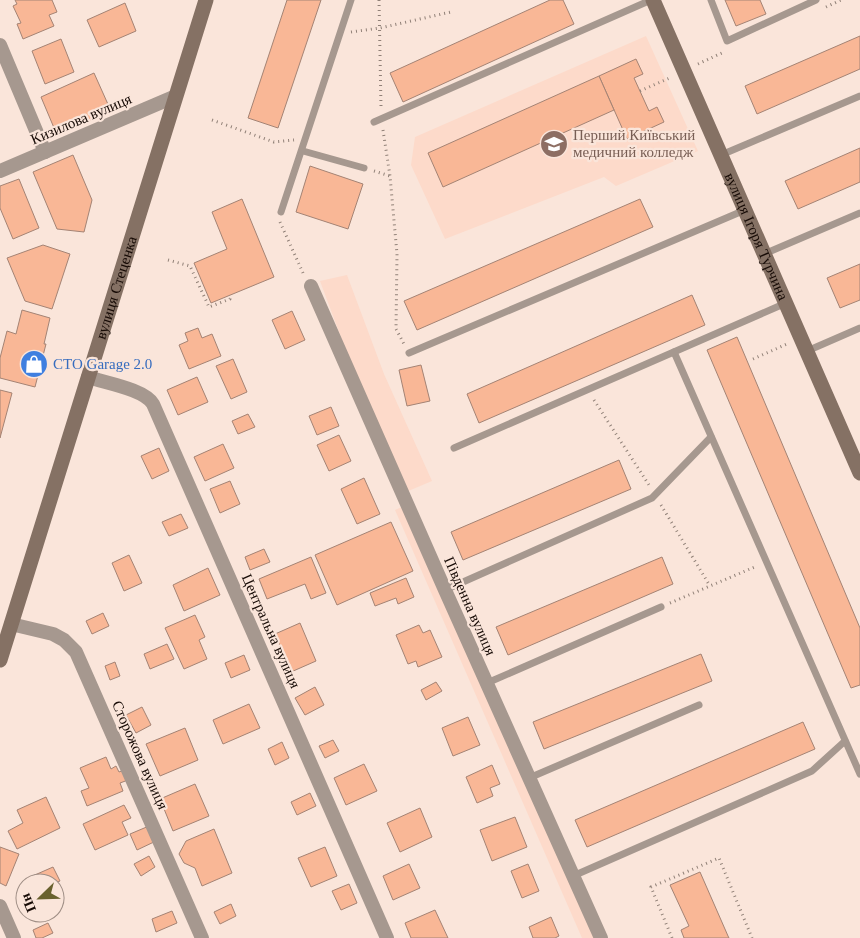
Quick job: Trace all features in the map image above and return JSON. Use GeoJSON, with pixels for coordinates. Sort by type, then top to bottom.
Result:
{"type":"FeatureCollection","features":[{"type":"Feature","properties":{"kind":"main road","name":"вулиця Стеценка"},"geometry":{"type":"LineString","coordinates":[[0,660],[206,0]]}},
{"type":"Feature","properties":{"kind":"main road","name":"вулиця Ігоря Турчина"},"geometry":{"type":"LineString","coordinates":[[652,0],[860,473]]}},
{"type":"Feature","properties":{"kind":"street"},"geometry":{"type":"LineString","coordinates":[[0,45],[45,152]]}},
{"type":"Feature","properties":{"kind":"street","name":"Кизилова вулиця"},"geometry":{"type":"LineString","coordinates":[[0,171],[176,96]]}},
{"type":"Feature","properties":{"kind":"street","name":"Південна вулиця"},"geometry":{"type":"LineString","coordinates":[[312,286],[445,590],[601,938]]}},
{"type":"Feature","properties":{"kind":"street","name":"Центральна вулиця"},"geometry":{"type":"LineString","coordinates":[[88,377],[142,394],[150,399],[153,404],[387,938]]}},
{"type":"Feature","properties":{"kind":"street","name":"Сторожова вулиця"},"geometry":{"type":"LineString","coordinates":[[12,624],[53,634],[64,640],[76,652],[202,938]]}},
{"type":"Feature","properties":{"kind":"street"},"geometry":{"type":"LineString","coordinates":[[0,906],[14,938]]}},
{"type":"Feature","properties":{"kind":"lane"},"geometry":{"type":"LineString","coordinates":[[281,212],[303,151],[351,0]]}},
{"type":"Feature","properties":{"kind":"lane"},"geometry":{"type":"LineString","coordinates":[[374,122],[652,0]]}},
{"type":"Feature","properties":{"kind":"lane"},"geometry":{"type":"LineString","coordinates":[[711,0],[728,40],[816,0]]}},
{"type":"Feature","properties":{"kind":"lane"},"geometry":{"type":"LineString","coordinates":[[721,155],[860,96]]}},
{"type":"Feature","properties":{"kind":"lane"},"geometry":{"type":"LineString","coordinates":[[303,151],[364,168]]}},
{"type":"Feature","properties":{"kind":"lane"},"geometry":{"type":"LineString","coordinates":[[409,353],[745,210]]}},
{"type":"Feature","properties":{"kind":"lane"},"geometry":{"type":"LineString","coordinates":[[764,254],[860,213]]}},
{"type":"Feature","properties":{"kind":"lane"},"geometry":{"type":"LineString","coordinates":[[454,448],[786,303]]}},
{"type":"Feature","properties":{"kind":"lane"},"geometry":{"type":"LineString","coordinates":[[807,351],[860,328]]}},
{"type":"Feature","properties":{"kind":"lane"},"geometry":{"type":"LineString","coordinates":[[674,352],[860,774]]}},
{"type":"Feature","properties":{"kind":"lane"},"geometry":{"type":"LineString","coordinates":[[445,590],[652,498],[711,437]]}},
{"type":"Feature","properties":{"kind":"lane"},"geometry":{"type":"LineString","coordinates":[[487,683],[661,607]]}},
{"type":"Feature","properties":{"kind":"lane"},"geometry":{"type":"LineString","coordinates":[[529,778],[699,705]]}},
{"type":"Feature","properties":{"kind":"lane"},"geometry":{"type":"LineString","coordinates":[[573,876],[812,771],[845,741]]}},
{"type":"Feature","properties":{"kind":"path"},"geometry":{"type":"LineString","coordinates":[[379,0],[382,119],[390,176],[397,254],[396,329],[409,353]]}},
{"type":"Feature","properties":{"kind":"path"},"geometry":{"type":"LineString","coordinates":[[340,33],[380,28],[451,12]]}},
{"type":"Feature","properties":{"kind":"path"},"geometry":{"type":"LineString","coordinates":[[640,91],[673,77]]}},
{"type":"Feature","properties":{"kind":"path"},"geometry":{"type":"LineString","coordinates":[[212,120],[274,142],[307,138]]}},
{"type":"Feature","properties":{"kind":"path"},"geometry":{"type":"LineString","coordinates":[[364,168],[390,176]]}},
{"type":"Feature","properties":{"kind":"path"},"geometry":{"type":"LineString","coordinates":[[281,212],[280,224],[300,269],[312,286]]}},
{"type":"Feature","properties":{"kind":"path"},"geometry":{"type":"LineString","coordinates":[[168,260],[190,266],[209,306],[230,299],[230,295]]}},
{"type":"Feature","properties":{"kind":"path"},"geometry":{"type":"LineString","coordinates":[[753,359],[790,343]]}},
{"type":"Feature","properties":{"kind":"path"},"geometry":{"type":"LineString","coordinates":[[661,607],[767,562]]}},
{"type":"Feature","properties":{"kind":"path"},"geometry":{"type":"LineString","coordinates":[[672,938],[651,886],[719,858],[752,938]]}},
{"type":"Feature","properties":{"kind":"shaded area","name":"Перший Київський медичний колледж"},"geometry":{"type":"Polygon","coordinates":[[[646,36],[698,151],[616,186],[604,177],[445,239],[411,165],[415,137],[646,36]]]}},
{"type":"Feature","properties":{"kind":"shaded area"},"geometry":{"type":"Polygon","coordinates":[[[347,275],[384,374],[432,481],[406,492],[358,383],[320,281],[347,275]]]}},
{"type":"Feature","properties":{"kind":"shaded area"},"geometry":{"type":"Polygon","coordinates":[[[404,506],[594,938],[582,938],[395,510],[404,506]]]}},
{"type":"Feature","properties":{"kind":"building"},"geometry":{"type":"Polygon","coordinates":[[[15,0],[52,0],[57,12],[49,15],[54,26],[23,39],[17,24],[21,23],[13,6],[17,4],[15,0]]]}},
{"type":"Feature","properties":{"kind":"building"},"geometry":{"type":"Polygon","coordinates":[[[287,0],[321,0],[278,128],[248,118],[287,0]]]}},
{"type":"Feature","properties":{"kind":"building"},"geometry":{"type":"Polygon","coordinates":[[[550,0],[563,0],[574,24],[403,102],[390,73],[550,0]]]}},
{"type":"Feature","properties":{"kind":"building"},"geometry":{"type":"Polygon","coordinates":[[[725,0],[760,0],[766,14],[736,26],[725,0]]]}},
{"type":"Feature","properties":{"kind":"building"},"geometry":{"type":"Polygon","coordinates":[[[125,3],[136,31],[99,47],[87,20],[125,3]]]}},
{"type":"Feature","properties":{"kind":"building"},"geometry":{"type":"Polygon","coordinates":[[[860,36],[860,69],[757,114],[745,86],[860,36]]]}},
{"type":"Feature","properties":{"kind":"building"},"geometry":{"type":"Polygon","coordinates":[[[61,39],[74,72],[45,84],[32,51],[61,39]]]}},
{"type":"Feature","properties":{"kind":"building"},"geometry":{"type":"Polygon","coordinates":[[[636,59],[643,74],[634,78],[649,111],[657,107],[664,122],[627,139],[599,76],[636,59]]]}},
{"type":"Feature","properties":{"kind":"building"},"geometry":{"type":"Polygon","coordinates":[[[94,73],[111,111],[57,135],[41,97],[94,73]]]}},
{"type":"Feature","properties":{"kind":"building"},"geometry":{"type":"Polygon","coordinates":[[[599,76],[614,110],[443,187],[428,153],[599,76]]]}},
{"type":"Feature","properties":{"kind":"building"},"geometry":{"type":"Polygon","coordinates":[[[860,148],[860,182],[798,209],[785,181],[860,148]]]}},
{"type":"Feature","properties":{"kind":"building"},"geometry":{"type":"Polygon","coordinates":[[[73,155],[92,200],[84,232],[57,229],[33,172],[73,155]]]}},
{"type":"Feature","properties":{"kind":"building"},"geometry":{"type":"Polygon","coordinates":[[[310,166],[363,184],[348,229],[296,212],[310,166]]]}},
{"type":"Feature","properties":{"kind":"building"},"geometry":{"type":"Polygon","coordinates":[[[19,179],[39,228],[13,239],[0,208],[0,186],[19,179]]]}},
{"type":"Feature","properties":{"kind":"building"},"geometry":{"type":"Polygon","coordinates":[[[242,199],[274,277],[211,303],[194,263],[227,249],[212,212],[242,199]]]}},
{"type":"Feature","properties":{"kind":"building"},"geometry":{"type":"Polygon","coordinates":[[[640,199],[653,227],[417,330],[404,301],[640,199]]]}},
{"type":"Feature","properties":{"kind":"building"},"geometry":{"type":"Polygon","coordinates":[[[43,245],[70,254],[52,309],[25,301],[7,258],[43,245]]]}},
{"type":"Feature","properties":{"kind":"building"},"geometry":{"type":"Polygon","coordinates":[[[860,264],[860,300],[840,308],[827,278],[860,264]]]}},
{"type":"Feature","properties":{"kind":"building"},"geometry":{"type":"Polygon","coordinates":[[[692,295],[705,325],[479,423],[467,394],[692,295]]]}},
{"type":"Feature","properties":{"kind":"building"},"geometry":{"type":"Polygon","coordinates":[[[22,310],[50,318],[44,344],[46,344],[35,387],[0,378],[0,358],[7,331],[16,334],[22,310]]]}},
{"type":"Feature","properties":{"kind":"building"},"geometry":{"type":"Polygon","coordinates":[[[292,311],[305,340],[285,349],[272,320],[292,311]]]}},
{"type":"Feature","properties":{"kind":"building"},"geometry":{"type":"Polygon","coordinates":[[[198,328],[202,338],[212,334],[221,356],[189,369],[179,345],[188,341],[185,333],[198,328]]]}},
{"type":"Feature","properties":{"kind":"building"},"geometry":{"type":"Polygon","coordinates":[[[737,337],[860,628],[860,685],[851,688],[707,350],[737,337]]]}},
{"type":"Feature","properties":{"kind":"building"},"geometry":{"type":"Polygon","coordinates":[[[233,359],[247,392],[231,399],[216,366],[233,359]]]}},
{"type":"Feature","properties":{"kind":"building"},"geometry":{"type":"Polygon","coordinates":[[[421,365],[430,401],[407,406],[399,370],[421,365]]]}},
{"type":"Feature","properties":{"kind":"building"},"geometry":{"type":"Polygon","coordinates":[[[197,377],[208,402],[178,415],[167,390],[197,377]]]}},
{"type":"Feature","properties":{"kind":"building"},"geometry":{"type":"Polygon","coordinates":[[[0,390],[12,393],[0,438],[0,390]]]}},
{"type":"Feature","properties":{"kind":"building"},"geometry":{"type":"Polygon","coordinates":[[[331,407],[339,426],[317,435],[309,416],[331,407]]]}},
{"type":"Feature","properties":{"kind":"building"},"geometry":{"type":"Polygon","coordinates":[[[248,414],[255,427],[238,434],[232,421],[248,414]]]}},
{"type":"Feature","properties":{"kind":"building"},"geometry":{"type":"Polygon","coordinates":[[[339,435],[351,461],[329,471],[317,445],[339,435]]]}},
{"type":"Feature","properties":{"kind":"building"},"geometry":{"type":"Polygon","coordinates":[[[223,444],[234,468],[205,481],[194,457],[223,444]]]}},
{"type":"Feature","properties":{"kind":"building"},"geometry":{"type":"Polygon","coordinates":[[[159,448],[169,471],[152,479],[141,456],[159,448]]]}},
{"type":"Feature","properties":{"kind":"building"},"geometry":{"type":"Polygon","coordinates":[[[619,460],[631,489],[463,560],[451,532],[619,460]]]}},
{"type":"Feature","properties":{"kind":"building"},"geometry":{"type":"Polygon","coordinates":[[[364,478],[380,514],[357,524],[341,489],[364,478]]]}},
{"type":"Feature","properties":{"kind":"building"},"geometry":{"type":"Polygon","coordinates":[[[230,481],[240,504],[220,513],[210,489],[230,481]]]}},
{"type":"Feature","properties":{"kind":"building"},"geometry":{"type":"Polygon","coordinates":[[[181,514],[188,528],[169,536],[162,522],[181,514]]]}},
{"type":"Feature","properties":{"kind":"building"},"geometry":{"type":"Polygon","coordinates":[[[391,522],[413,571],[337,605],[315,555],[391,522]]]}},
{"type":"Feature","properties":{"kind":"building"},"geometry":{"type":"Polygon","coordinates":[[[264,549],[270,562],[250,570],[245,557],[264,549]]]}},
{"type":"Feature","properties":{"kind":"building"},"geometry":{"type":"Polygon","coordinates":[[[129,555],[142,583],[124,591],[112,563],[129,555]]]}},
{"type":"Feature","properties":{"kind":"building"},"geometry":{"type":"Polygon","coordinates":[[[311,557],[326,593],[311,599],[305,584],[267,599],[259,579],[311,557]]]}},
{"type":"Feature","properties":{"kind":"building"},"geometry":{"type":"Polygon","coordinates":[[[662,557],[673,584],[508,655],[496,627],[662,557]]]}},
{"type":"Feature","properties":{"kind":"building"},"geometry":{"type":"Polygon","coordinates":[[[208,568],[220,595],[184,611],[173,585],[208,568]]]}},
{"type":"Feature","properties":{"kind":"building"},"geometry":{"type":"Polygon","coordinates":[[[406,578],[414,597],[398,604],[396,598],[375,606],[370,593],[406,578]]]}},
{"type":"Feature","properties":{"kind":"building"},"geometry":{"type":"Polygon","coordinates":[[[103,613],[109,626],[92,634],[86,621],[103,613]]]}},
{"type":"Feature","properties":{"kind":"building"},"geometry":{"type":"Polygon","coordinates":[[[195,615],[205,637],[199,640],[207,659],[184,669],[165,628],[195,615]]]}},
{"type":"Feature","properties":{"kind":"building"},"geometry":{"type":"Polygon","coordinates":[[[300,623],[316,661],[291,672],[275,634],[300,623]]]}},
{"type":"Feature","properties":{"kind":"building"},"geometry":{"type":"Polygon","coordinates":[[[419,625],[423,633],[430,630],[442,657],[418,667],[416,661],[408,664],[396,635],[419,625]]]}},
{"type":"Feature","properties":{"kind":"building"},"geometry":{"type":"Polygon","coordinates":[[[167,644],[174,659],[150,669],[144,654],[167,644]]]}},
{"type":"Feature","properties":{"kind":"building"},"geometry":{"type":"Polygon","coordinates":[[[701,654],[712,681],[544,749],[533,722],[701,654]]]}},
{"type":"Feature","properties":{"kind":"building"},"geometry":{"type":"Polygon","coordinates":[[[244,655],[250,670],[231,678],[225,663],[244,655]]]}},
{"type":"Feature","properties":{"kind":"building"},"geometry":{"type":"Polygon","coordinates":[[[115,662],[120,676],[110,680],[105,666],[115,662]]]}},
{"type":"Feature","properties":{"kind":"building"},"geometry":{"type":"Polygon","coordinates":[[[436,682],[442,691],[426,700],[421,690],[436,682]]]}},
{"type":"Feature","properties":{"kind":"building"},"geometry":{"type":"Polygon","coordinates":[[[315,687],[324,705],[305,715],[295,698],[315,687]]]}},
{"type":"Feature","properties":{"kind":"building"},"geometry":{"type":"Polygon","coordinates":[[[249,704],[260,728],[223,744],[213,720],[249,704]]]}},
{"type":"Feature","properties":{"kind":"building"},"geometry":{"type":"Polygon","coordinates":[[[142,707],[151,725],[136,733],[126,715],[142,707]]]}},
{"type":"Feature","properties":{"kind":"building"},"geometry":{"type":"Polygon","coordinates":[[[468,717],[480,745],[453,756],[442,728],[468,717]]]}},
{"type":"Feature","properties":{"kind":"building"},"geometry":{"type":"Polygon","coordinates":[[[803,722],[815,749],[587,847],[575,820],[803,722]]]}},
{"type":"Feature","properties":{"kind":"building"},"geometry":{"type":"Polygon","coordinates":[[[185,728],[198,760],[160,776],[146,744],[185,728]]]}},
{"type":"Feature","properties":{"kind":"building"},"geometry":{"type":"Polygon","coordinates":[[[333,740],[339,751],[325,758],[319,746],[333,740]]]}},
{"type":"Feature","properties":{"kind":"building"},"geometry":{"type":"Polygon","coordinates":[[[282,742],[289,758],[275,765],[268,749],[282,742]]]}},
{"type":"Feature","properties":{"kind":"building"},"geometry":{"type":"Polygon","coordinates":[[[106,757],[111,769],[116,766],[119,772],[124,770],[128,780],[120,783],[123,791],[87,806],[81,791],[89,788],[80,768],[106,757]]]}},
{"type":"Feature","properties":{"kind":"building"},"geometry":{"type":"Polygon","coordinates":[[[364,764],[377,791],[346,805],[334,778],[364,764]]]}},
{"type":"Feature","properties":{"kind":"building"},"geometry":{"type":"Polygon","coordinates":[[[492,765],[500,784],[490,788],[493,796],[477,803],[466,777],[492,765]]]}},
{"type":"Feature","properties":{"kind":"building"},"geometry":{"type":"Polygon","coordinates":[[[195,784],[209,816],[173,831],[160,799],[195,784]]]}},
{"type":"Feature","properties":{"kind":"building"},"geometry":{"type":"Polygon","coordinates":[[[310,793],[316,806],[297,815],[291,802],[310,793]]]}},
{"type":"Feature","properties":{"kind":"building"},"geometry":{"type":"Polygon","coordinates":[[[46,797],[60,828],[17,849],[8,831],[23,823],[17,810],[46,797]]]}},
{"type":"Feature","properties":{"kind":"building"},"geometry":{"type":"Polygon","coordinates":[[[124,805],[131,818],[122,822],[128,835],[95,850],[83,824],[124,805]]]}},
{"type":"Feature","properties":{"kind":"building"},"geometry":{"type":"Polygon","coordinates":[[[420,808],[432,837],[400,852],[387,823],[420,808]]]}},
{"type":"Feature","properties":{"kind":"building"},"geometry":{"type":"Polygon","coordinates":[[[515,817],[527,847],[492,861],[480,830],[515,817]]]}},
{"type":"Feature","properties":{"kind":"building"},"geometry":{"type":"Polygon","coordinates":[[[149,826],[156,841],[137,850],[130,834],[149,826]]]}},
{"type":"Feature","properties":{"kind":"building"},"geometry":{"type":"Polygon","coordinates":[[[214,829],[232,873],[202,886],[195,868],[184,863],[179,854],[186,841],[214,829]]]}},
{"type":"Feature","properties":{"kind":"building"},"geometry":{"type":"Polygon","coordinates":[[[0,847],[19,854],[6,886],[0,883],[0,847]]]}},
{"type":"Feature","properties":{"kind":"building"},"geometry":{"type":"Polygon","coordinates":[[[325,847],[337,876],[311,887],[298,858],[325,847]]]}},
{"type":"Feature","properties":{"kind":"building"},"geometry":{"type":"Polygon","coordinates":[[[149,856],[155,867],[141,876],[134,864],[149,856]]]}},
{"type":"Feature","properties":{"kind":"building"},"geometry":{"type":"Polygon","coordinates":[[[409,864],[420,888],[393,900],[383,876],[409,864]]]}},
{"type":"Feature","properties":{"kind":"building"},"geometry":{"type":"Polygon","coordinates":[[[528,864],[539,891],[522,898],[511,871],[528,864]]]}},
{"type":"Feature","properties":{"kind":"building"},"geometry":{"type":"Polygon","coordinates":[[[53,867],[56,873],[39,873],[53,867]]]}},
{"type":"Feature","properties":{"kind":"building"},"geometry":{"type":"Polygon","coordinates":[[[700,872],[729,938],[684,938],[681,930],[689,926],[670,885],[700,872]]]}},
{"type":"Feature","properties":{"kind":"building"},"geometry":{"type":"Polygon","coordinates":[[[349,884],[357,903],[341,910],[332,891],[349,884]]]}},
{"type":"Feature","properties":{"kind":"building"},"geometry":{"type":"Polygon","coordinates":[[[231,904],[236,916],[220,924],[214,912],[231,904]]]}},
{"type":"Feature","properties":{"kind":"building"},"geometry":{"type":"Polygon","coordinates":[[[435,910],[448,938],[411,938],[405,923],[435,910]]]}},
{"type":"Feature","properties":{"kind":"building"},"geometry":{"type":"Polygon","coordinates":[[[172,911],[177,923],[156,932],[152,919],[172,911]]]}},
{"type":"Feature","properties":{"kind":"building"},"geometry":{"type":"Polygon","coordinates":[[[551,917],[559,936],[555,938],[533,938],[529,927],[551,917]]]}},
{"type":"Feature","properties":{"kind":"building"},"geometry":{"type":"Polygon","coordinates":[[[48,923],[53,933],[42,938],[36,938],[33,930],[48,923]]]}},
{"type":"Feature","properties":{"kind":"place","name":"Перший Київський медичний колледж"},"geometry":{"type":"Point","coordinates":[554,144]}},
{"type":"Feature","properties":{"kind":"place","name":"СТО Garage 2.0"},"geometry":{"type":"Point","coordinates":[34,364]}}]}
